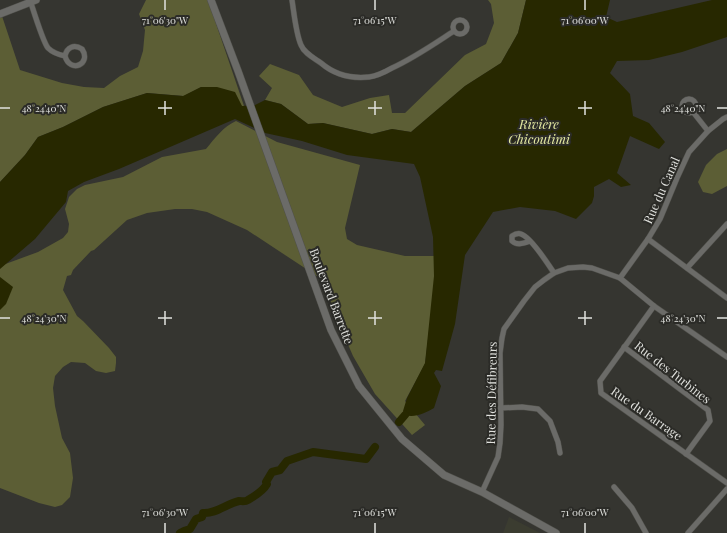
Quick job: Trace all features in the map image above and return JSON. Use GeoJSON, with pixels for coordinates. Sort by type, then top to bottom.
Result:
{"type":"FeatureCollection","features":[{"type":"Feature","properties":{"kind":"street","name":"Boulevard Barrette"},"geometry":{"type":"LineString","coordinates":[[211,0],[331,330],[359,386],[402,439],[444,475],[482,492],[556,533]]}},
{"type":"Feature","properties":{"kind":"street"},"geometry":{"type":"LineString","coordinates":[[292,0],[299,40],[303,49],[334,73],[343,76],[370,77],[381,74],[454,31]]}},
{"type":"Feature","properties":{"kind":"street"},"geometry":{"type":"LineString","coordinates":[[0,14],[32,1],[44,40],[48,48],[65,56]]}},
{"type":"Feature","properties":{"kind":"street"},"geometry":{"type":"LineString","coordinates":[[693,112],[708,131]]}},
{"type":"Feature","properties":{"kind":"street","name":"Rue du Canal"},"geometry":{"type":"LineString","coordinates":[[620,278],[648,239],[660,219],[689,152],[708,131],[727,117]]}},
{"type":"Feature","properties":{"kind":"street"},"geometry":{"type":"LineString","coordinates":[[687,268],[725,231],[727,224]]}},
{"type":"Feature","properties":{"kind":"street"},"geometry":{"type":"LineString","coordinates":[[648,239],[727,298]]}},
{"type":"Feature","properties":{"kind":"street"},"geometry":{"type":"LineString","coordinates":[[530,241],[554,273]]}},
{"type":"Feature","properties":{"kind":"street","name":"Rue des Défibreurs"},"geometry":{"type":"LineString","coordinates":[[482,492],[498,457],[501,425],[500,354],[504,330],[535,287],[554,273],[568,268],[583,267],[592,268],[620,278],[654,306],[727,357]]}},
{"type":"Feature","properties":{"kind":"street","name":"Rue du Barrage"},"geometry":{"type":"LineString","coordinates":[[654,306],[600,381],[601,393],[727,483]]}},
{"type":"Feature","properties":{"kind":"street","name":"Rue des Turbines"},"geometry":{"type":"LineString","coordinates":[[624,347],[708,410],[710,421],[686,454]]}},
{"type":"Feature","properties":{"kind":"street"},"geometry":{"type":"LineString","coordinates":[[500,408],[522,407],[538,410],[550,421],[558,442],[560,453]]}},
{"type":"Feature","properties":{"kind":"street"},"geometry":{"type":"LineString","coordinates":[[614,487],[632,508],[646,533]]}},
{"type":"Feature","properties":{"kind":"street"},"geometry":{"type":"LineString","coordinates":[[688,533],[727,489]]}},
{"type":"Feature","properties":{"kind":"shaded area"},"geometry":{"type":"Polygon","coordinates":[[[509,517],[540,533],[503,533],[509,517]]]}},
{"type":"Feature","properties":{"kind":"green space"},"geometry":{"type":"Polygon","coordinates":[[[146,0],[208,0],[244,106],[201,87],[184,96],[147,93],[103,107],[63,127],[38,137],[25,155],[0,182],[0,14],[1,13],[20,70],[62,83],[84,87],[104,88],[120,76],[138,67],[143,51],[145,30],[139,14],[146,0]]]}},
{"type":"Feature","properties":{"kind":"green space"},"geometry":{"type":"Polygon","coordinates":[[[488,0],[526,0],[518,33],[501,63],[465,86],[411,132],[392,129],[372,134],[323,123],[308,124],[281,104],[265,100],[272,88],[259,76],[270,64],[299,75],[313,95],[342,107],[370,98],[389,95],[392,113],[405,113],[465,55],[486,44],[494,23],[491,4],[488,0]]]}},
{"type":"Feature","properties":{"kind":"green space"},"geometry":{"type":"Polygon","coordinates":[[[236,121],[277,142],[360,165],[345,228],[347,239],[357,245],[405,256],[434,256],[435,280],[425,364],[405,401],[425,425],[412,435],[375,394],[353,356],[337,319],[323,280],[247,230],[207,212],[192,209],[175,209],[147,213],[127,220],[91,251],[73,270],[71,275],[67,276],[63,290],[77,316],[116,357],[115,371],[106,373],[96,371],[85,363],[71,362],[63,367],[55,376],[53,388],[55,406],[62,438],[70,453],[73,478],[70,497],[62,505],[55,507],[39,503],[0,488],[0,266],[38,252],[63,238],[68,232],[69,224],[65,209],[69,197],[77,189],[85,185],[123,177],[162,157],[206,149],[223,130],[231,123],[236,121]]]}},
{"type":"Feature","properties":{"kind":"green space"},"geometry":{"type":"Polygon","coordinates":[[[727,149],[727,186],[712,194],[703,192],[698,182],[706,165],[717,154],[727,149]]]}},
{"type":"Feature","properties":{"kind":"water","name":"Rivière Chicoutimi"},"geometry":{"type":"Polygon","coordinates":[[[526,0],[610,0],[606,17],[617,22],[712,0],[727,0],[727,37],[682,52],[649,60],[617,61],[610,73],[630,94],[633,116],[649,123],[665,142],[659,149],[630,136],[617,173],[631,185],[621,187],[609,179],[594,187],[592,203],[576,219],[555,211],[520,207],[493,212],[465,255],[455,324],[442,371],[436,370],[434,373],[441,386],[434,408],[431,410],[412,416],[405,415],[403,411],[407,398],[425,363],[434,276],[433,237],[420,177],[414,164],[347,155],[302,141],[265,133],[235,119],[119,169],[84,182],[68,191],[66,202],[35,239],[0,269],[0,182],[25,155],[38,137],[63,127],[103,107],[147,93],[183,96],[201,87],[217,87],[235,92],[242,106],[255,105],[265,100],[281,104],[308,124],[323,123],[372,134],[392,129],[411,132],[465,86],[501,63],[518,33],[526,0]]]}},
{"type":"Feature","properties":{"kind":"water"},"geometry":{"type":"Polygon","coordinates":[[[0,277],[13,287],[6,304],[0,310],[0,277]]]}},
{"type":"Feature","properties":{"kind":"waterway"},"geometry":{"type":"LineString","coordinates":[[399,422],[405,415]]}},
{"type":"Feature","properties":{"kind":"waterway"},"geometry":{"type":"LineString","coordinates":[[180,533],[190,529],[196,519],[202,517],[203,513],[212,512],[234,502],[246,501],[256,495],[265,487],[267,484],[266,482],[272,472],[280,470],[287,461],[313,452],[366,459],[375,447]]}}]}
